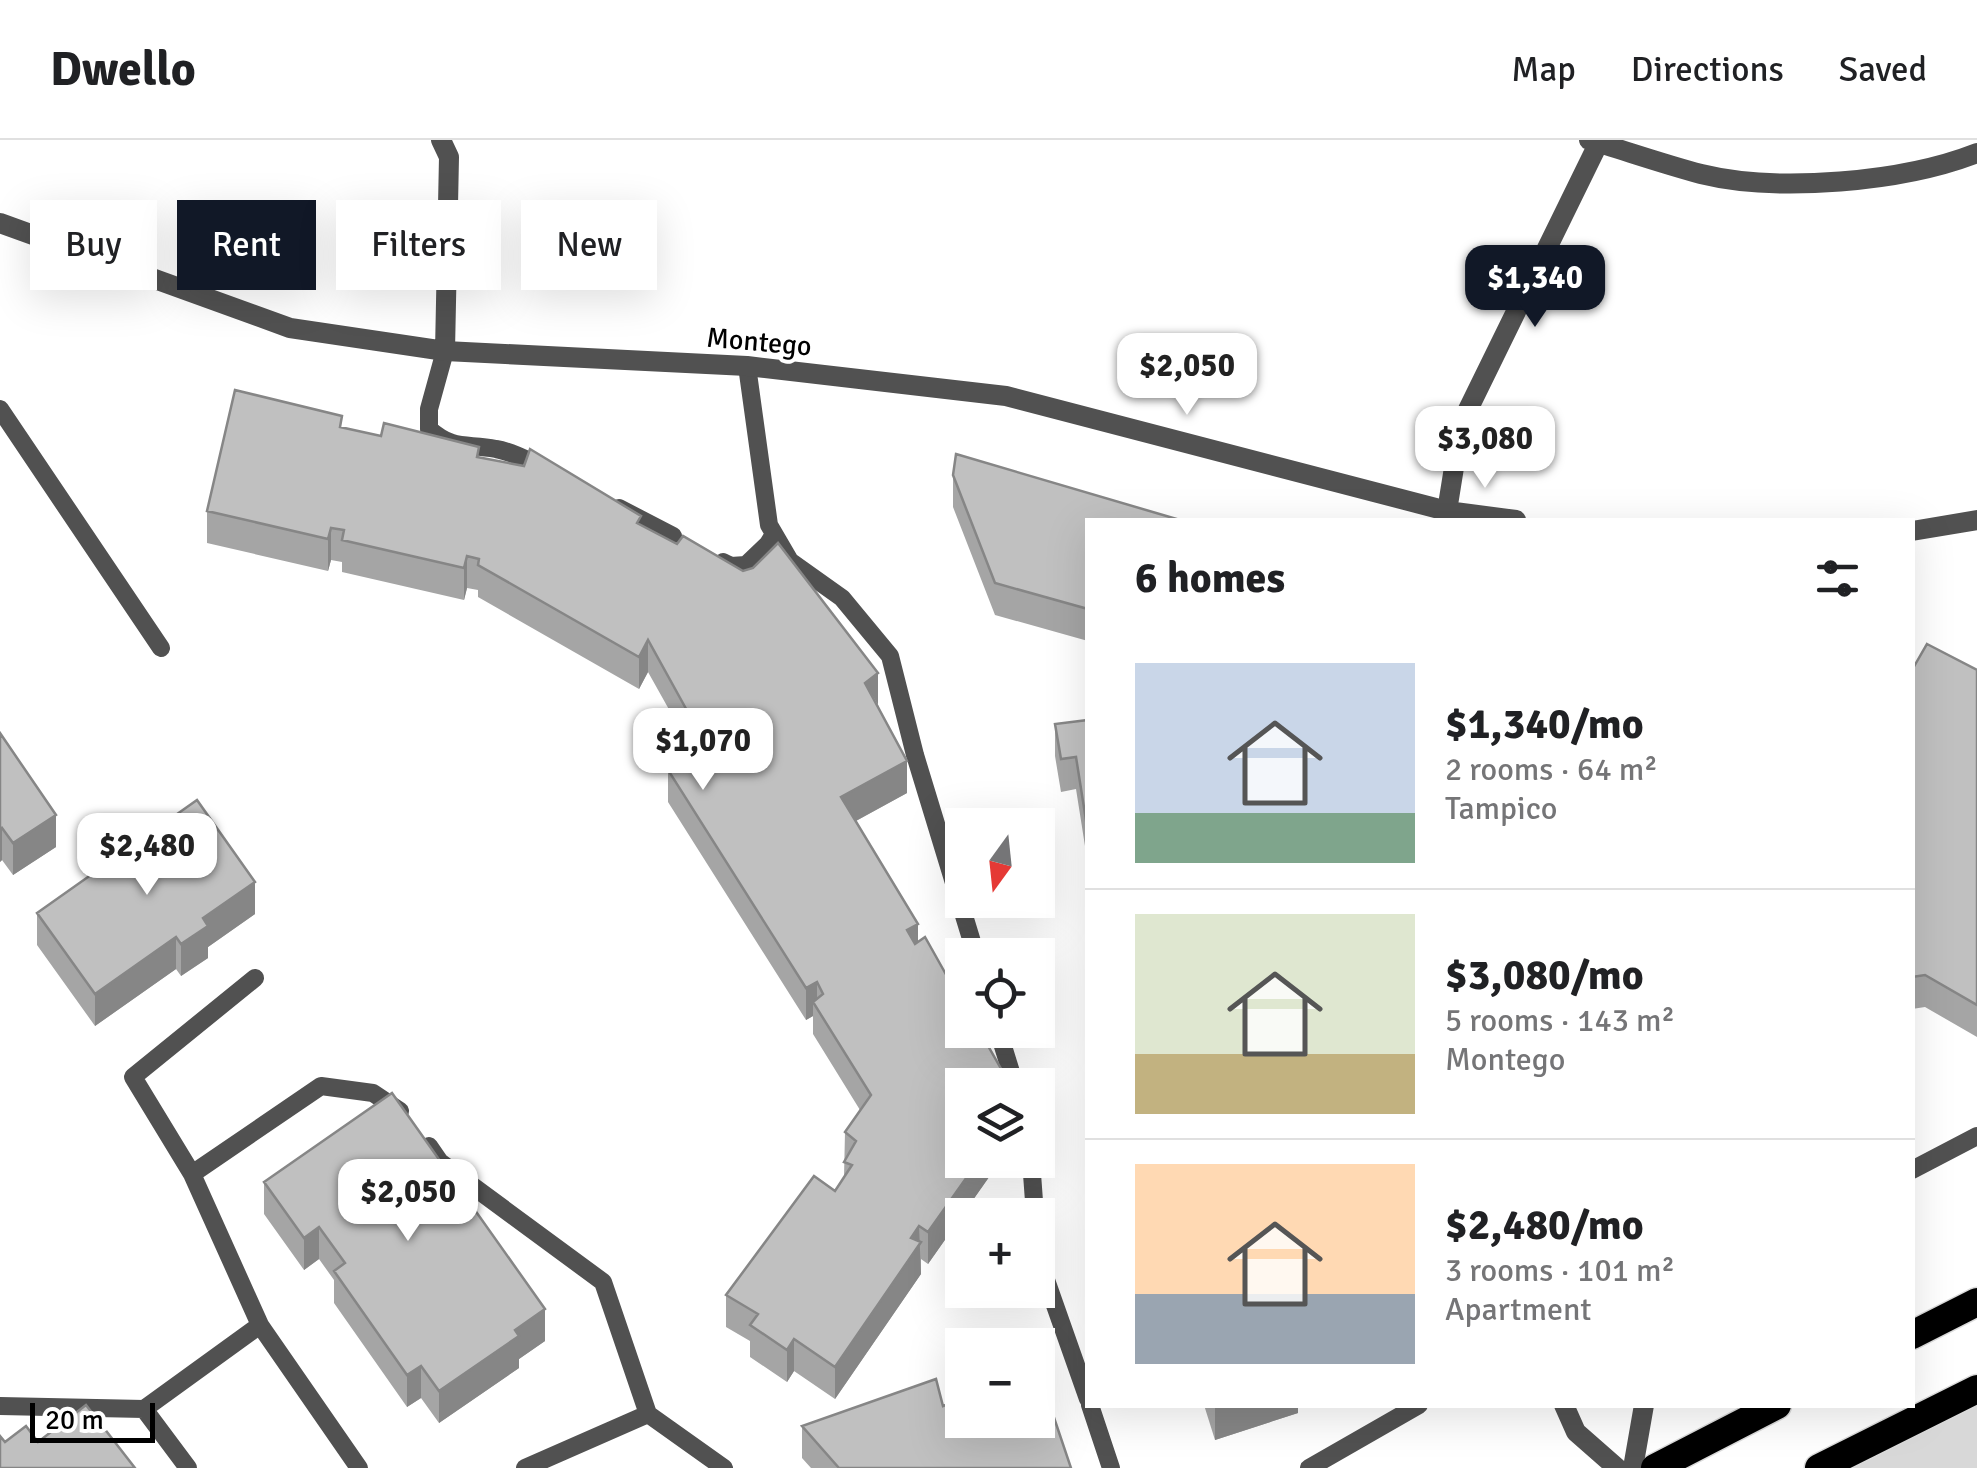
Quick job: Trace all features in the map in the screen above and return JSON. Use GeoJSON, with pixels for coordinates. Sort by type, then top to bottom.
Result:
{"type":"FeatureCollection","features":[{"type":"Feature","properties":{"kind":"highway"},"geometry":{"type":"LineString","coordinates":[[1915,1333],[1977,1302]]}},
{"type":"Feature","properties":{"kind":"highway"},"geometry":{"type":"LineString","coordinates":[[1819,1468],[1977,1389]]}},
{"type":"Feature","properties":{"kind":"highway"},"geometry":{"type":"LineString","coordinates":[[1655,1468],[1771,1408]]}},
{"type":"Feature","properties":{"kind":"street"},"geometry":{"type":"LineString","coordinates":[[442,140],[449,157],[445,351]]}},
{"type":"Feature","properties":{"kind":"street"},"geometry":{"type":"LineString","coordinates":[[1445,517],[1461,424],[1596,141],[1704,175],[1808,183],[1886,177],[1977,154]]}},
{"type":"Feature","properties":{"kind":"street","name":"Montego"},"geometry":{"type":"LineString","coordinates":[[0,223],[290,328],[445,351],[747,366],[1006,396],[1445,517]]}},
{"type":"Feature","properties":{"kind":"street"},"geometry":{"type":"LineString","coordinates":[[1915,530],[1977,520]]}},
{"type":"Feature","properties":{"kind":"street"},"geometry":{"type":"LineString","coordinates":[[1565,1408],[1576,1432],[1617,1468]]}},
{"type":"Feature","properties":{"kind":"street"},"geometry":{"type":"LineString","coordinates":[[1633,1468],[1643,1408]]}},
{"type":"Feature","properties":{"kind":"lane"},"geometry":{"type":"LineString","coordinates":[[445,351],[429,408],[429,429],[444,443],[496,449],[556,475]]}},
{"type":"Feature","properties":{"kind":"lane"},"geometry":{"type":"LineString","coordinates":[[747,366],[768,524],[790,561],[842,598],[890,656],[914,755],[971,938]]}},
{"type":"Feature","properties":{"kind":"lane"},"geometry":{"type":"LineString","coordinates":[[0,409],[160,648]]}},
{"type":"Feature","properties":{"kind":"lane"},"geometry":{"type":"LineString","coordinates":[[606,501],[673,536]]}},
{"type":"Feature","properties":{"kind":"lane"},"geometry":{"type":"LineString","coordinates":[[723,562],[746,565],[774,534]]}},
{"type":"Feature","properties":{"kind":"lane"},"geometry":{"type":"LineString","coordinates":[[254,978],[134,1077],[192,1174],[260,1324],[358,1468]]}},
{"type":"Feature","properties":{"kind":"lane"},"geometry":{"type":"LineString","coordinates":[[192,1174],[321,1086],[373,1093],[415,1125],[440,1162],[603,1282],[648,1414],[724,1468]]}},
{"type":"Feature","properties":{"kind":"lane"},"geometry":{"type":"LineString","coordinates":[[1915,1168],[1977,1136]]}},
{"type":"Feature","properties":{"kind":"lane"},"geometry":{"type":"LineString","coordinates":[[1055,1307],[1085,1391]]}},
{"type":"Feature","properties":{"kind":"lane"},"geometry":{"type":"LineString","coordinates":[[0,1406],[144,1409],[260,1324]]}},
{"type":"Feature","properties":{"kind":"lane"},"geometry":{"type":"LineString","coordinates":[[1091,1408],[1112,1468]]}},
{"type":"Feature","properties":{"kind":"lane"},"geometry":{"type":"LineString","coordinates":[[1308,1468],[1414,1408]]}},
{"type":"Feature","properties":{"kind":"lane"},"geometry":{"type":"LineString","coordinates":[[144,1409],[188,1468]]}},
{"type":"Feature","properties":{"kind":"lane"},"geometry":{"type":"LineString","coordinates":[[525,1468],[648,1414]]}},
{"type":"Feature","properties":{"kind":"shaded area"},"geometry":{"type":"Polygon","coordinates":[[[1977,1389],[1977,1468],[1818,1468],[1977,1389]]]}},
{"type":"Feature","properties":{"kind":"building"},"geometry":{"type":"Polygon","coordinates":[[[235,390],[342,416],[340,427],[381,436],[384,423],[479,447],[477,457],[524,466],[530,449],[641,516],[637,523],[677,544],[683,536],[743,571],[753,568],[778,543],[878,673],[865,683],[907,761],[841,797],[918,924],[907,930],[915,944],[925,937],[945,973],[945,1048],[989,1048],[1001,1068],[945,1068],[945,1178],[966,1178],[952,1198],[945,1198],[945,1208],[928,1232],[919,1226],[911,1238],[921,1242],[835,1367],[794,1339],[787,1350],[750,1325],[758,1314],[726,1295],[814,1176],[835,1191],[852,1165],[844,1162],[856,1141],[845,1132],[871,1095],[813,1002],[823,994],[817,982],[806,988],[668,770],[702,748],[685,719],[690,716],[648,640],[639,657],[478,565],[479,559],[467,556],[464,568],[342,540],[344,530],[331,528],[328,539],[207,511],[235,390]]]}},
{"type":"Feature","properties":{"kind":"building"},"geometry":{"type":"Polygon","coordinates":[[[956,454],[1173,518],[1085,518],[1085,608],[995,583],[953,475],[956,454]]]}},
{"type":"Feature","properties":{"kind":"building"},"geometry":{"type":"Polygon","coordinates":[[[1927,644],[1977,670],[1977,1005],[1925,975],[1915,977],[1915,665],[1927,644]]]}},
{"type":"Feature","properties":{"kind":"building"},"geometry":{"type":"Polygon","coordinates":[[[1085,720],[1085,814],[1076,757],[1061,759],[1055,724],[1085,720]]]}},
{"type":"Feature","properties":{"kind":"building"},"geometry":{"type":"Polygon","coordinates":[[[0,733],[56,815],[13,843],[0,830],[0,733]]]}},
{"type":"Feature","properties":{"kind":"building"},"geometry":{"type":"Polygon","coordinates":[[[197,800],[255,882],[203,918],[208,926],[181,944],[176,937],[95,994],[37,913],[197,800]]]}},
{"type":"Feature","properties":{"kind":"building"},"geometry":{"type":"Polygon","coordinates":[[[392,1093],[545,1309],[515,1330],[519,1336],[439,1391],[421,1366],[407,1375],[334,1271],[345,1263],[319,1227],[304,1238],[264,1182],[392,1093]]]}},
{"type":"Feature","properties":{"kind":"building"},"geometry":{"type":"Polygon","coordinates":[[[936,1379],[945,1438],[1055,1438],[1055,1420],[1071,1468],[839,1468],[802,1426],[936,1379]]]}},
{"type":"Feature","properties":{"kind":"building"},"geometry":{"type":"Polygon","coordinates":[[[86,1405],[135,1468],[0,1468],[0,1436],[5,1442],[26,1426],[38,1442],[86,1405]]]}}]}
